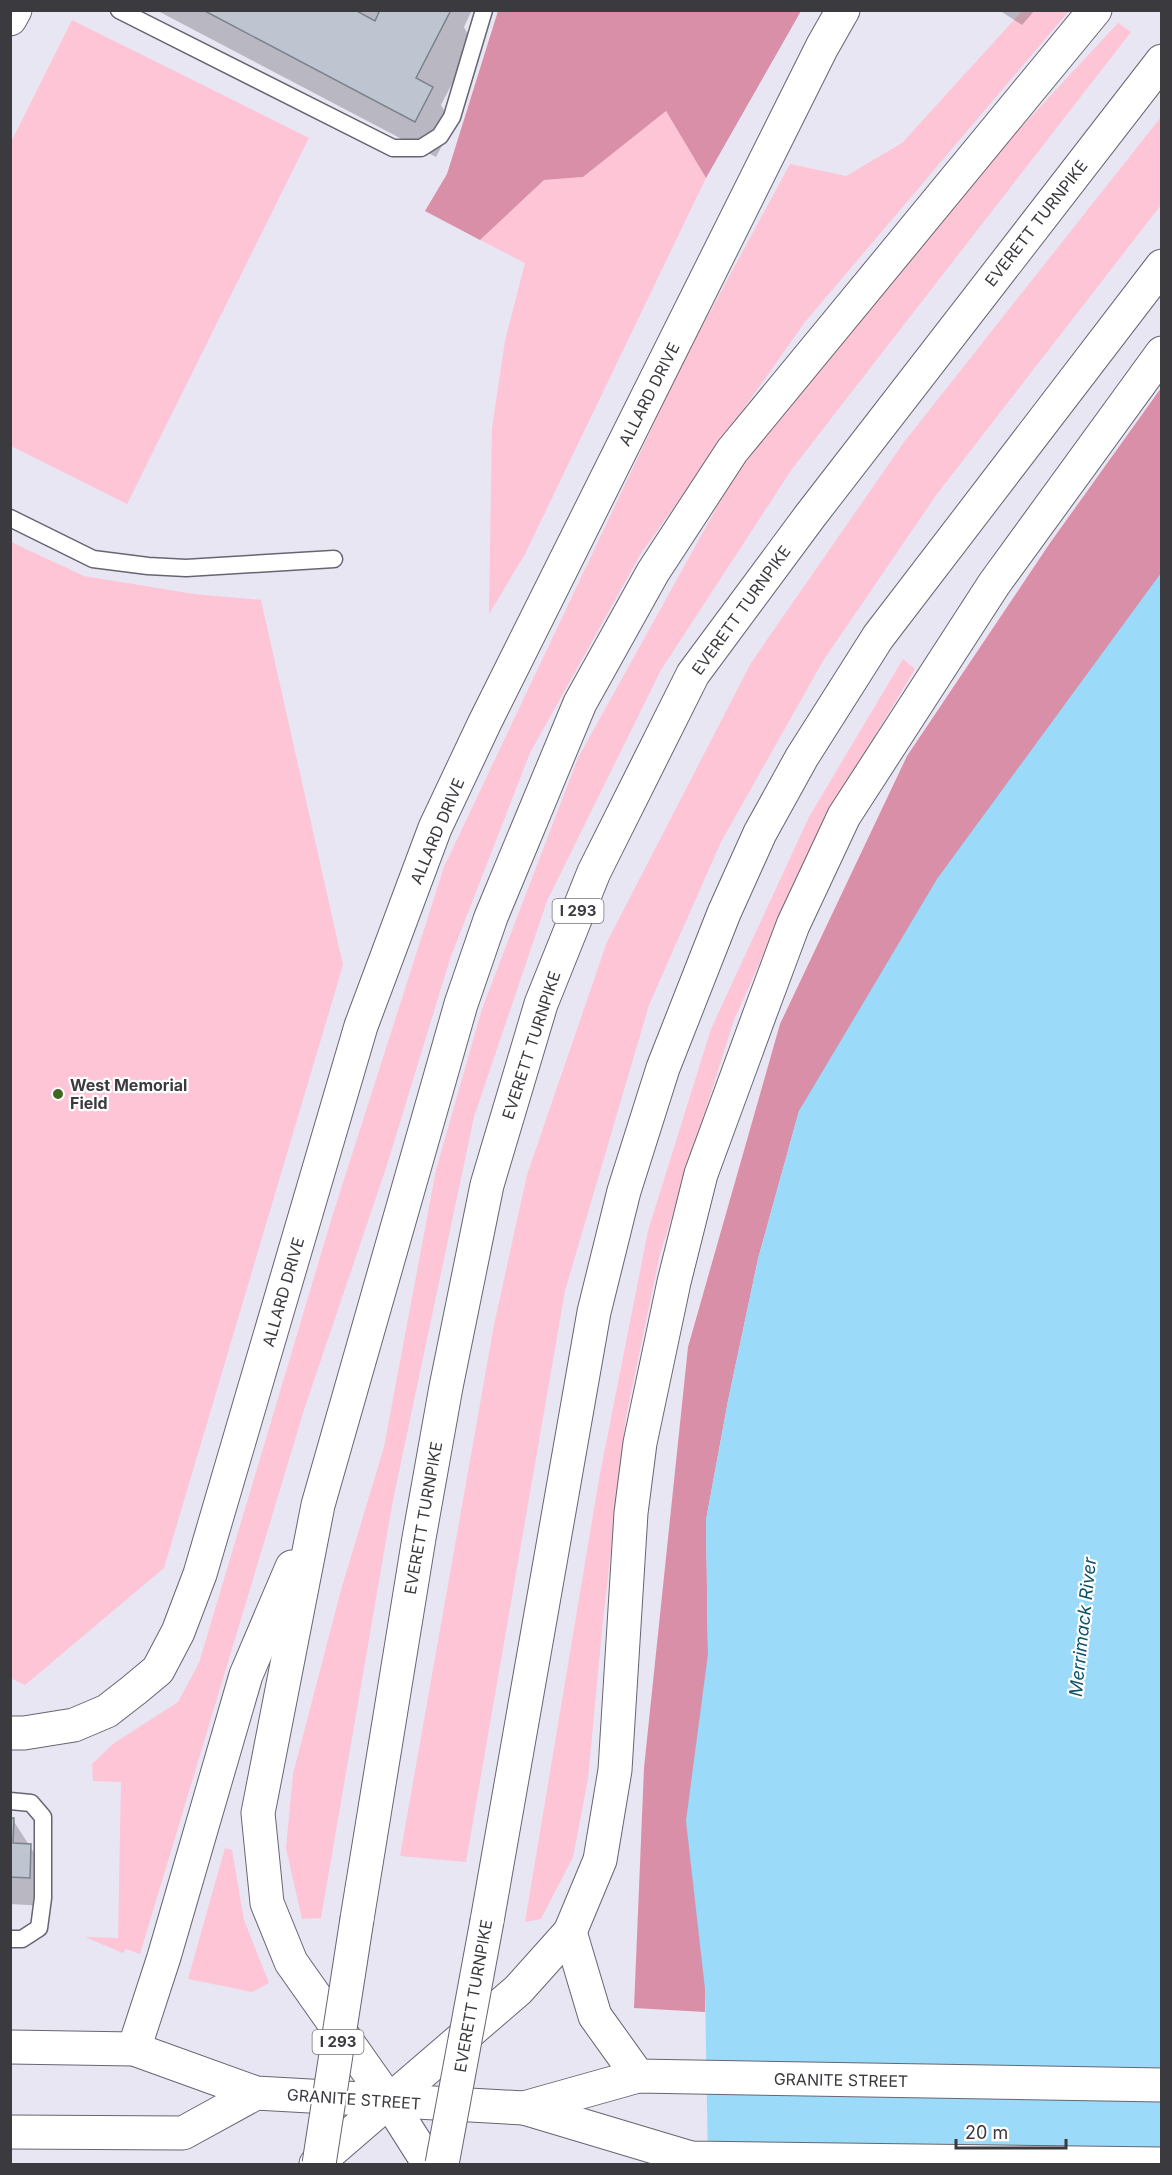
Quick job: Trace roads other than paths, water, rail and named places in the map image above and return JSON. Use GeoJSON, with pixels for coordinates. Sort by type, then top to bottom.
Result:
{"type":"FeatureCollection","features":[{"type":"Feature","properties":{"kind":"main road"},"geometry":{"type":"LineString","coordinates":[[10,19],[15,10]]}},
{"type":"Feature","properties":{"kind":"main road","name":"ALLARD DRIVE"},"geometry":{"type":"LineString","coordinates":[[15,1731],[74,1725],[107,1711],[158,1670],[178,1632],[200,1574],[361,1026],[435,828],[506,679],[811,68],[843,10]]}},
{"type":"Feature","properties":{"kind":"main road"},"geometry":{"type":"LineString","coordinates":[[429,2164],[389,2102],[291,1962],[267,1903],[258,1813],[318,1505],[461,1004],[491,917],[580,703],[653,573],[732,451],[1095,10]]}},
{"type":"Feature","properties":{"kind":"main road","name":"EVERETT TURNPIKE"},"geometry":{"type":"LineString","coordinates":[[318,2164],[419,1538],[446,1387],[487,1185],[541,1004],[594,872],[693,674],[810,516],[1161,61]]}},
{"type":"Feature","properties":{"kind":"main road","name":"EVERETT TURNPIKE"},"geometry":{"type":"LineString","coordinates":[[442,2164],[594,1312],[624,1191],[663,1068],[724,913],[765,823],[802,757],[878,638],[1161,266]]}},
{"type":"Feature","properties":{"kind":"main road"},"geometry":{"type":"LineString","coordinates":[[318,2164],[518,1990],[570,1932],[600,1860],[615,1770],[631,1513],[645,1420],[674,1282],[701,1174],[762,1008],[794,925],[844,816],[994,584],[1161,353]]}},
{"type":"Feature","properties":{"kind":"main road"},"geometry":{"type":"LineString","coordinates":[[134,2049],[164,1957],[246,1675],[318,1505]]}},
{"type":"Feature","properties":{"kind":"main road"},"geometry":{"type":"LineString","coordinates":[[570,1932],[595,2016],[638,2076]]}},
{"type":"Feature","properties":{"kind":"main road","name":"GRANITE STREET"},"geometry":{"type":"LineString","coordinates":[[10,2047],[134,2049],[256,2093],[524,2108],[690,2161],[1161,2164]]}},
{"type":"Feature","properties":{"kind":"main road","name":"GRANITE STREET"},"geometry":{"type":"LineString","coordinates":[[524,2108],[638,2076],[1161,2085]]}},
{"type":"Feature","properties":{"kind":"main road"},"geometry":{"type":"LineString","coordinates":[[10,2132],[183,2133],[256,2093]]}},
{"type":"Feature","properties":{"kind":"lane"},"geometry":{"type":"LineString","coordinates":[[119,10],[393,148],[420,148],[440,136],[452,117],[484,10]]}},
{"type":"Feature","properties":{"kind":"lane"},"geometry":{"type":"LineString","coordinates":[[10,518],[93,559],[104,561],[186,568],[334,559]]}},
{"type":"Feature","properties":{"kind":"lane"},"geometry":{"type":"LineString","coordinates":[[10,1801],[31,1803],[43,1817],[43,1898],[39,1928],[22,1939],[10,1939]]}},
{"type":"Feature","properties":{"kind":"water","name":"Merrimack River"},"geometry":{"type":"Polygon","coordinates":[[[1161,573],[1161,2164],[708,2164],[705,1989],[686,1821],[708,1654],[706,1520],[758,1259],[799,1111],[937,879],[1161,573]]]}},
{"type":"Feature","properties":{"kind":"place","name":"West Memorial Field"},"geometry":{"type":"Point","coordinates":[58,1094]}}]}
